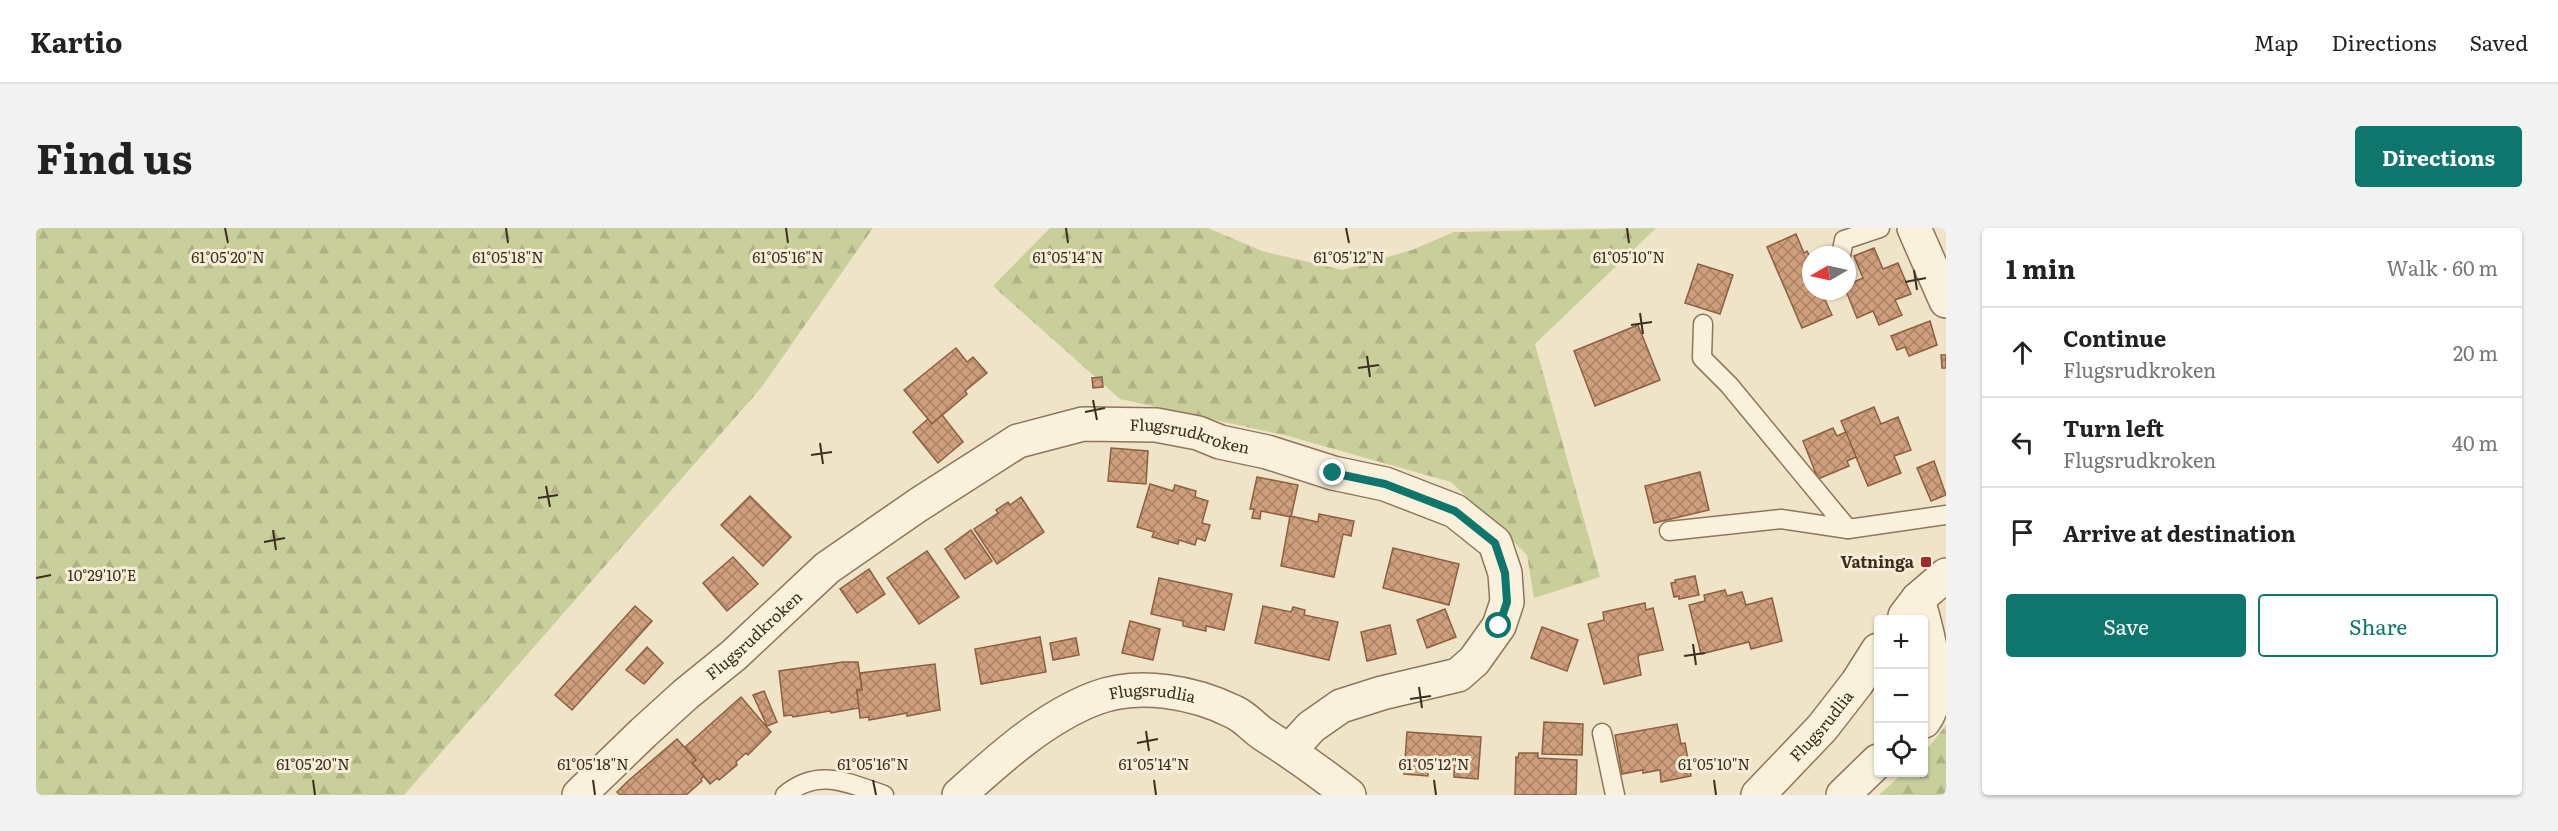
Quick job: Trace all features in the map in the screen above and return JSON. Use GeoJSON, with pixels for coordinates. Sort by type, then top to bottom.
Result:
{"type":"FeatureCollection","features":[{"type":"Feature","properties":{"kind":"street"},"geometry":{"type":"LineString","coordinates":[[1914,228],[1946,301]]}},
{"type":"Feature","properties":{"kind":"street","name":"Flugsrudkroken"},"geometry":{"type":"LineString","coordinates":[[579,795],[643,733],[734,655],[827,568],[918,505],[1018,441],[1083,424],[1156,425],[1198,433],[1220,442],[1267,452],[1333,473],[1385,484],[1455,511],[1495,543],[1505,573],[1507,602],[1499,626],[1474,661],[1458,675],[1382,693],[1341,706],[1311,727],[1290,750]]}},
{"type":"Feature","properties":{"kind":"street"},"geometry":{"type":"LineString","coordinates":[[1928,712],[1935,700],[1939,681],[1935,657],[1910,610],[1946,575]]}},
{"type":"Feature","properties":{"kind":"street","name":"Flugsrudlia"},"geometry":{"type":"LineString","coordinates":[[1758,795],[1822,728],[1857,683],[1874,656]]}},
{"type":"Feature","properties":{"kind":"street","name":"Flugsrudlia"},"geometry":{"type":"LineString","coordinates":[[958,795],[985,771],[1052,720],[1097,698],[1142,689],[1189,695],[1235,712],[1349,795]]}},
{"type":"Feature","properties":{"kind":"street"},"geometry":{"type":"LineString","coordinates":[[1843,795],[1874,765]]}},
{"type":"Feature","properties":{"kind":"lane"},"geometry":{"type":"LineString","coordinates":[[1843,246],[1844,240],[1880,228]]}},
{"type":"Feature","properties":{"kind":"lane"},"geometry":{"type":"LineString","coordinates":[[1703,324],[1702,358],[1729,385],[1848,529]]}},
{"type":"Feature","properties":{"kind":"lane"},"geometry":{"type":"LineString","coordinates":[[1669,531],[1781,519],[1848,529],[1946,515]]}},
{"type":"Feature","properties":{"kind":"lane"},"geometry":{"type":"LineString","coordinates":[[1602,733],[1616,795]]}},
{"type":"Feature","properties":{"kind":"lane"},"geometry":{"type":"LineString","coordinates":[[785,795],[795,786],[826,777],[884,795]]}},
{"type":"Feature","properties":{"kind":"green space"},"geometry":{"type":"Polygon","coordinates":[[[36,228],[873,228],[761,388],[404,795],[36,795],[36,228]]]}},
{"type":"Feature","properties":{"kind":"green space"},"geometry":{"type":"Polygon","coordinates":[[[1050,228],[1208,228],[1262,251],[1342,270],[1412,250],[1454,232],[1656,228],[1535,344],[1600,577],[1534,598],[1527,555],[1451,482],[1288,436],[1120,399],[993,286],[1050,228]]]}},
{"type":"Feature","properties":{"kind":"green space"},"geometry":{"type":"Polygon","coordinates":[[[1946,725],[1946,795],[1879,795],[1899,777],[1928,777],[1928,748],[1946,725]]]}},
{"type":"Feature","properties":{"kind":"building"},"geometry":{"type":"Polygon","coordinates":[[[1796,234],[1802,248],[1802,300],[1825,300],[1832,315],[1802,328],[1767,247],[1796,234]]]}},
{"type":"Feature","properties":{"kind":"building"},"geometry":{"type":"Polygon","coordinates":[[[1874,248],[1883,269],[1898,263],[1911,294],[1895,300],[1902,315],[1879,325],[1873,311],[1857,318],[1850,300],[1856,300],[1856,281],[1863,278],[1856,255],[1874,248]]]}},
{"type":"Feature","properties":{"kind":"building"},"geometry":{"type":"Polygon","coordinates":[[[1698,264],[1733,275],[1720,314],[1685,303],[1698,264]]]}},
{"type":"Feature","properties":{"kind":"building"},"geometry":{"type":"Polygon","coordinates":[[[1930,321],[1937,345],[1909,356],[1905,347],[1897,350],[1891,336],[1930,321]]]}},
{"type":"Feature","properties":{"kind":"building"},"geometry":{"type":"Polygon","coordinates":[[[1638,325],[1660,380],[1595,406],[1574,351],[1638,325]]]}},
{"type":"Feature","properties":{"kind":"building"},"geometry":{"type":"Polygon","coordinates":[[[956,348],[967,362],[973,357],[987,373],[932,424],[904,390],[956,348]]]}},
{"type":"Feature","properties":{"kind":"building"},"geometry":{"type":"Polygon","coordinates":[[[1941,355],[1946,355],[1946,368],[1942,368],[1941,355]]]}},
{"type":"Feature","properties":{"kind":"building"},"geometry":{"type":"Polygon","coordinates":[[[1102,377],[1103,387],[1093,388],[1092,378],[1102,377]]]}},
{"type":"Feature","properties":{"kind":"building"},"geometry":{"type":"Polygon","coordinates":[[[1874,407],[1881,424],[1898,417],[1911,450],[1894,456],[1901,473],[1868,486],[1841,421],[1874,407]]]}},
{"type":"Feature","properties":{"kind":"building"},"geometry":{"type":"Polygon","coordinates":[[[942,415],[963,442],[938,463],[913,432],[928,419],[932,424],[942,415]]]}},
{"type":"Feature","properties":{"kind":"building"},"geometry":{"type":"Polygon","coordinates":[[[1833,428],[1837,436],[1846,432],[1856,457],[1847,461],[1849,466],[1818,479],[1803,441],[1833,428]]]}},
{"type":"Feature","properties":{"kind":"building"},"geometry":{"type":"Polygon","coordinates":[[[1111,448],[1148,451],[1146,484],[1108,481],[1111,448]]]}},
{"type":"Feature","properties":{"kind":"building"},"geometry":{"type":"Polygon","coordinates":[[[1934,461],[1946,495],[1931,501],[1917,468],[1934,461]]]}},
{"type":"Feature","properties":{"kind":"building"},"geometry":{"type":"Polygon","coordinates":[[[1700,472],[1709,510],[1654,523],[1645,486],[1700,472]]]}},
{"type":"Feature","properties":{"kind":"building"},"geometry":{"type":"Polygon","coordinates":[[[1257,477],[1298,485],[1291,517],[1261,511],[1260,519],[1252,518],[1254,509],[1250,509],[1257,477]]]}},
{"type":"Feature","properties":{"kind":"building"},"geometry":{"type":"Polygon","coordinates":[[[1150,484],[1173,491],[1175,485],[1196,491],[1195,497],[1208,501],[1202,523],[1210,525],[1205,541],[1197,538],[1195,545],[1179,540],[1178,544],[1152,537],[1154,532],[1137,527],[1150,484]]]}},
{"type":"Feature","properties":{"kind":"building"},"geometry":{"type":"Polygon","coordinates":[[[750,496],[791,537],[763,566],[721,525],[750,496]]]}},
{"type":"Feature","properties":{"kind":"building"},"geometry":{"type":"Polygon","coordinates":[[[1021,497],[1044,532],[997,564],[974,529],[998,513],[996,510],[1008,502],[1010,505],[1021,497]]]}},
{"type":"Feature","properties":{"kind":"building"},"geometry":{"type":"Polygon","coordinates":[[[1319,514],[1354,521],[1351,536],[1343,534],[1334,577],[1281,566],[1290,516],[1318,522],[1319,514]]]}},
{"type":"Feature","properties":{"kind":"building"},"geometry":{"type":"Polygon","coordinates":[[[971,530],[992,561],[965,579],[945,549],[971,530]]]}},
{"type":"Feature","properties":{"kind":"building"},"geometry":{"type":"Polygon","coordinates":[[[1393,548],[1459,564],[1449,605],[1383,588],[1393,548]]]}},
{"type":"Feature","properties":{"kind":"building"},"geometry":{"type":"Polygon","coordinates":[[[927,551],[959,597],[919,624],[887,578],[927,551]]]}},
{"type":"Feature","properties":{"kind":"building"},"geometry":{"type":"Polygon","coordinates":[[[733,557],[758,584],[727,611],[703,583],[733,557]]]}},
{"type":"Feature","properties":{"kind":"building"},"geometry":{"type":"Polygon","coordinates":[[[869,569],[885,594],[857,613],[840,589],[869,569]]]}},
{"type":"Feature","properties":{"kind":"building"},"geometry":{"type":"Polygon","coordinates":[[[1695,576],[1699,595],[1679,599],[1679,596],[1674,597],[1671,583],[1695,576]]]}},
{"type":"Feature","properties":{"kind":"building"},"geometry":{"type":"Polygon","coordinates":[[[1159,578],[1232,594],[1224,630],[1206,626],[1206,631],[1183,626],[1183,621],[1151,614],[1159,578]]]}},
{"type":"Feature","properties":{"kind":"building"},"geometry":{"type":"Polygon","coordinates":[[[1725,590],[1727,596],[1742,592],[1746,605],[1772,598],[1782,641],[1751,649],[1749,642],[1701,654],[1689,605],[1705,601],[1704,595],[1725,590]]]}},
{"type":"Feature","properties":{"kind":"building"},"geometry":{"type":"Polygon","coordinates":[[[1645,603],[1646,610],[1653,608],[1663,650],[1639,655],[1641,675],[1604,684],[1588,624],[1604,620],[1603,612],[1645,603]]]}},
{"type":"Feature","properties":{"kind":"building"},"geometry":{"type":"Polygon","coordinates":[[[635,606],[652,621],[572,710],[555,695],[635,606]]]}},
{"type":"Feature","properties":{"kind":"building"},"geometry":{"type":"Polygon","coordinates":[[[1263,606],[1291,612],[1293,607],[1305,610],[1304,615],[1338,622],[1329,660],[1255,643],[1263,606]]]}},
{"type":"Feature","properties":{"kind":"building"},"geometry":{"type":"Polygon","coordinates":[[[1445,609],[1456,637],[1427,648],[1417,620],[1445,609]]]}},
{"type":"Feature","properties":{"kind":"building"},"geometry":{"type":"Polygon","coordinates":[[[1130,621],[1160,629],[1153,660],[1122,653],[1130,621]]]}},
{"type":"Feature","properties":{"kind":"building"},"geometry":{"type":"Polygon","coordinates":[[[1390,625],[1396,654],[1367,661],[1361,632],[1390,625]]]}},
{"type":"Feature","properties":{"kind":"building"},"geometry":{"type":"Polygon","coordinates":[[[1542,627],[1578,640],[1567,671],[1531,658],[1542,627]]]}},
{"type":"Feature","properties":{"kind":"building"},"geometry":{"type":"Polygon","coordinates":[[[1040,637],[1046,672],[981,684],[975,649],[1040,637]]]}},
{"type":"Feature","properties":{"kind":"building"},"geometry":{"type":"Polygon","coordinates":[[[1076,638],[1079,655],[1053,660],[1050,643],[1076,638]]]}},
{"type":"Feature","properties":{"kind":"building"},"geometry":{"type":"Polygon","coordinates":[[[647,647],[663,663],[644,684],[626,670],[647,647]]]}},
{"type":"Feature","properties":{"kind":"building"},"geometry":{"type":"Polygon","coordinates":[[[858,662],[862,690],[857,690],[859,708],[831,713],[830,711],[793,717],[792,715],[784,716],[779,671],[858,662]]]}},
{"type":"Feature","properties":{"kind":"building"},"geometry":{"type":"Polygon","coordinates":[[[935,664],[940,710],[869,720],[869,717],[860,718],[857,690],[862,690],[860,673],[935,664]]]}},
{"type":"Feature","properties":{"kind":"building"},"geometry":{"type":"Polygon","coordinates":[[[764,691],[777,722],[767,726],[753,695],[764,691]]]}},
{"type":"Feature","properties":{"kind":"building"},"geometry":{"type":"Polygon","coordinates":[[[741,697],[771,732],[748,755],[746,753],[736,762],[737,765],[719,780],[717,778],[710,784],[692,763],[696,760],[685,747],[741,697]]]}},
{"type":"Feature","properties":{"kind":"building"},"geometry":{"type":"Polygon","coordinates":[[[1544,722],[1583,724],[1582,755],[1542,754],[1544,722]]]}},
{"type":"Feature","properties":{"kind":"building"},"geometry":{"type":"Polygon","coordinates":[[[1677,724],[1681,744],[1685,743],[1691,776],[1661,782],[1660,770],[1622,774],[1615,735],[1677,724]]]}},
{"type":"Feature","properties":{"kind":"building"},"geometry":{"type":"Polygon","coordinates":[[[1407,732],[1481,737],[1478,779],[1454,777],[1454,765],[1428,763],[1428,776],[1404,774],[1407,732]]]}},
{"type":"Feature","properties":{"kind":"building"},"geometry":{"type":"Polygon","coordinates":[[[677,739],[696,760],[692,763],[704,776],[702,781],[686,795],[620,795],[617,792],[628,781],[677,739]]]}},
{"type":"Feature","properties":{"kind":"building"},"geometry":{"type":"Polygon","coordinates":[[[1519,753],[1538,753],[1538,758],[1577,760],[1576,795],[1515,795],[1516,757],[1518,758],[1519,753]]]}},
{"type":"Feature","properties":{"kind":"place","name":"Vatninga"},"geometry":{"type":"Point","coordinates":[1926,562]}},
{"type":"Feature","properties":{"kind":"route"},"geometry":{"type":"LineString","coordinates":[[1333,473],[1385,484],[1455,511],[1495,543],[1505,573],[1507,602],[1499,626]]}}]}
